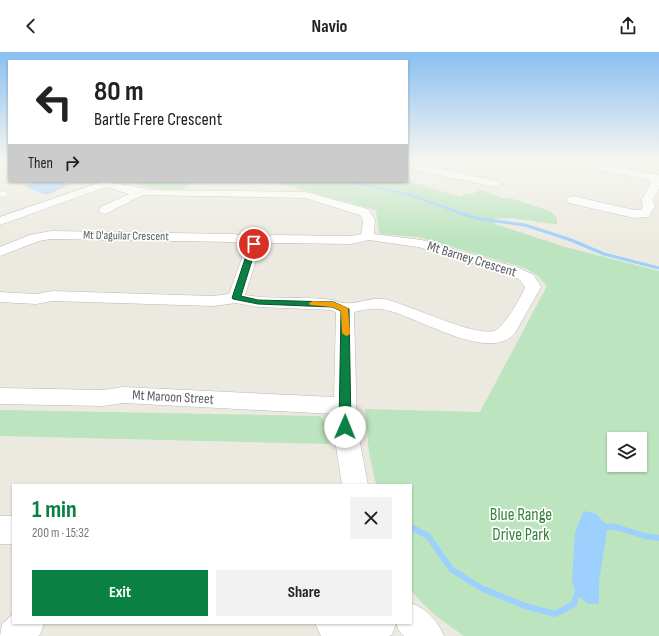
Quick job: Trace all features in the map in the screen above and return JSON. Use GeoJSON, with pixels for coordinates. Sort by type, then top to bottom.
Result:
{"type":"FeatureCollection","features":[{"type":"Feature","properties":{"kind":"street"},"geometry":{"type":"LineString","coordinates":[[0,221],[100,186]]}},
{"type":"Feature","properties":{"kind":"street"},"geometry":{"type":"LineString","coordinates":[[125,186],[139,191],[309,196],[364,212],[368,217],[369,228],[367,236]]}},
{"type":"Feature","properties":{"kind":"street"},"geometry":{"type":"LineString","coordinates":[[645,214],[649,206],[647,199],[654,186]]}},
{"type":"Feature","properties":{"kind":"street"},"geometry":{"type":"LineString","coordinates":[[104,210],[139,191]]}},
{"type":"Feature","properties":{"kind":"street"},"geometry":{"type":"LineString","coordinates":[[573,200],[634,214],[645,214],[659,220]]}},
{"type":"Feature","properties":{"kind":"street","name":"Mt D'aguilar Crescent"},"geometry":{"type":"LineString","coordinates":[[0,252],[35,238],[51,235],[232,238],[255,241],[275,239],[351,240],[367,236]]}},
{"type":"Feature","properties":{"kind":"street","name":"Mt Barney Crescent"},"geometry":{"type":"LineString","coordinates":[[346,313],[366,304],[382,304],[397,308],[473,336],[495,338],[504,334],[509,328],[533,287],[530,280],[522,274],[514,271],[415,242],[383,240],[367,236]]}},
{"type":"Feature","properties":{"kind":"street"},"geometry":{"type":"LineString","coordinates":[[236,298],[255,241]]}},
{"type":"Feature","properties":{"kind":"street"},"geometry":{"type":"LineString","coordinates":[[0,297],[36,299],[53,296],[213,301],[236,298],[258,302],[334,305],[346,313],[346,433],[355,484]]}},
{"type":"Feature","properties":{"kind":"street","name":"Mt Maroon Street"},"geometry":{"type":"LineString","coordinates":[[0,396],[103,398],[123,395],[345,406]]}},
{"type":"Feature","properties":{"kind":"street"},"geometry":{"type":"LineString","coordinates":[[0,530],[12,530]]}},
{"type":"Feature","properties":{"kind":"street"},"geometry":{"type":"LineString","coordinates":[[412,620],[427,636]]}},
{"type":"Feature","properties":{"kind":"street"},"geometry":{"type":"LineString","coordinates":[[14,636],[27,624]]}},
{"type":"Feature","properties":{"kind":"street"},"geometry":{"type":"LineString","coordinates":[[322,636],[324,624]]}},
{"type":"Feature","properties":{"kind":"green space"},"geometry":{"type":"Polygon","coordinates":[[[145,186],[186,186],[183,190],[156,190],[145,186]]]}},
{"type":"Feature","properties":{"kind":"green space","name":"Blue Range Drive Park"},"geometry":{"type":"Polygon","coordinates":[[[288,186],[425,186],[461,197],[467,193],[472,194],[480,190],[485,191],[502,198],[510,198],[550,211],[557,218],[557,224],[502,218],[494,219],[495,224],[565,247],[659,271],[659,636],[464,636],[429,609],[412,591],[412,484],[376,484],[369,453],[365,409],[480,412],[547,286],[538,276],[525,268],[418,237],[381,234],[379,232],[376,210],[288,186]]]}},
{"type":"Feature","properties":{"kind":"green space"},"geometry":{"type":"Polygon","coordinates":[[[0,410],[320,416],[324,421],[330,444],[0,436],[0,410]]]}},
{"type":"Feature","properties":{"kind":"water"},"geometry":{"type":"Polygon","coordinates":[[[25,186],[66,186],[47,195],[25,186]]]}},
{"type":"Feature","properties":{"kind":"water"},"geometry":{"type":"Polygon","coordinates":[[[584,511],[595,513],[606,524],[606,538],[599,581],[599,604],[588,604],[577,595],[572,582],[575,532],[584,511]]]}},
{"type":"Feature","properties":{"kind":"waterway"},"geometry":{"type":"LineString","coordinates":[[371,186],[411,195],[466,215]]}},
{"type":"Feature","properties":{"kind":"waterway"},"geometry":{"type":"LineString","coordinates":[[462,214],[480,219],[525,225],[571,240],[604,254],[659,268]]}},
{"type":"Feature","properties":{"kind":"waterway"},"geometry":{"type":"LineString","coordinates":[[601,529],[612,526],[645,536],[659,538]]}},
{"type":"Feature","properties":{"kind":"waterway"},"geometry":{"type":"LineString","coordinates":[[412,528],[428,536],[451,569],[481,588],[525,606],[555,614],[574,604],[578,590]]}},
{"type":"Feature","properties":{"kind":"slow traffic"},"geometry":{"type":"LineString","coordinates":[[313,303],[334,305],[345,309],[346,333]]}},
{"type":"Feature","properties":{"kind":"route"},"geometry":{"type":"LineString","coordinates":[[254,244],[236,298],[258,302],[334,305],[345,309],[345,427]]}}]}
